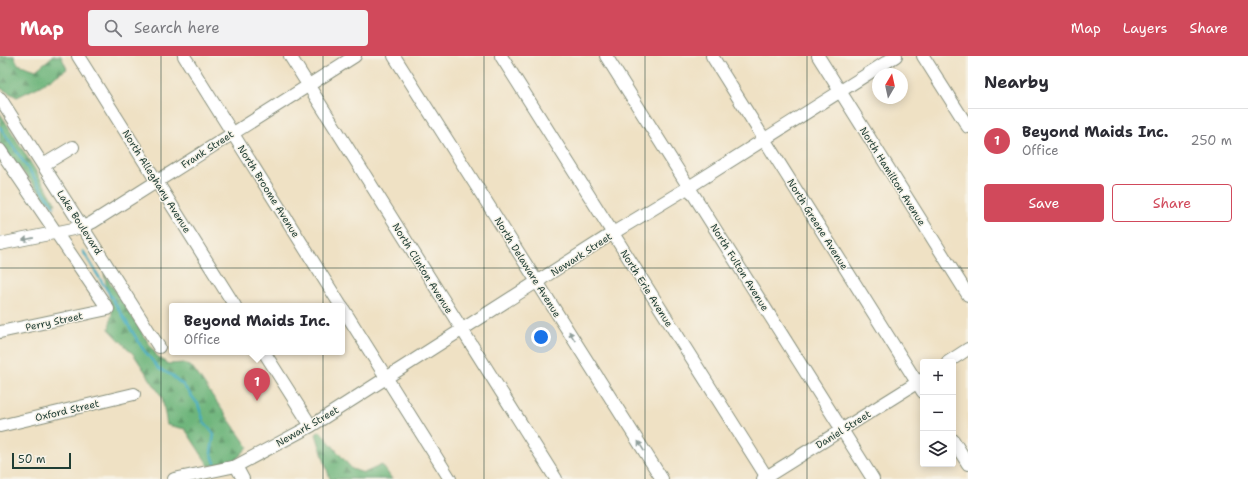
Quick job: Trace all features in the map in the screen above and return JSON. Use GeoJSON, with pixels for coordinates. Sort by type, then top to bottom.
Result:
{"type":"FeatureCollection","features":[{"type":"Feature","properties":{"kind":"street","name":"North Alleghany Avenue"},"geometry":{"type":"LineString","coordinates":[[78,56],[158,180],[233,303]]}},
{"type":"Feature","properties":{"kind":"street","name":"North Broome Avenue"},"geometry":{"type":"LineString","coordinates":[[184,56],[339,303]]}},
{"type":"Feature","properties":{"kind":"street","name":"North Clinton Avenue"},"geometry":{"type":"LineString","coordinates":[[290,56],[556,479]]}},
{"type":"Feature","properties":{"kind":"street","name":"Frank Street"},"geometry":{"type":"LineString","coordinates":[[0,244],[83,227],[355,56]]}},
{"type":"Feature","properties":{"kind":"street","name":"North Delaware Avenue"},"geometry":{"type":"LineString","coordinates":[[394,56],[662,479]]}},
{"type":"Feature","properties":{"kind":"street","name":"North Erie Avenue"},"geometry":{"type":"LineString","coordinates":[[501,56],[766,478]]}},
{"type":"Feature","properties":{"kind":"street","name":"North Fulton Avenue"},"geometry":{"type":"LineString","coordinates":[[606,56],[873,479]]}},
{"type":"Feature","properties":{"kind":"street","name":"North Greene Avenue"},"geometry":{"type":"LineString","coordinates":[[712,56],[764,140],[920,382]]}},
{"type":"Feature","properties":{"kind":"street","name":"North Hamilton Avenue"},"geometry":{"type":"LineString","coordinates":[[818,56],[968,295]]}},
{"type":"Feature","properties":{"kind":"street","name":"Newark Street"},"geometry":{"type":"LineString","coordinates":[[174,479],[236,466],[311,426],[613,233],[689,187],[896,56]]}},
{"type":"Feature","properties":{"kind":"street"},"geometry":{"type":"LineString","coordinates":[[923,56],[968,127]]}},
{"type":"Feature","properties":{"kind":"street","name":"Lake Boulevard"},"geometry":{"type":"LineString","coordinates":[[0,98],[159,347]]}},
{"type":"Feature","properties":{"kind":"street"},"geometry":{"type":"LineString","coordinates":[[43,165],[74,147]]}},
{"type":"Feature","properties":{"kind":"street"},"geometry":{"type":"LineString","coordinates":[[1,150],[56,233]]}},
{"type":"Feature","properties":{"kind":"street","name":"Perry Street"},"geometry":{"type":"LineString","coordinates":[[0,332],[108,309],[56,233]]}},
{"type":"Feature","properties":{"kind":"street","name":"North Broome Avenue"},"geometry":{"type":"LineString","coordinates":[[345,312],[450,479]]}},
{"type":"Feature","properties":{"kind":"street"},"geometry":{"type":"LineString","coordinates":[[953,359],[968,349]]}},
{"type":"Feature","properties":{"kind":"street"},"geometry":{"type":"LineString","coordinates":[[266,355],[311,426]]}},
{"type":"Feature","properties":{"kind":"street","name":"Daniel Street"},"geometry":{"type":"LineString","coordinates":[[766,478],[920,385]]}},
{"type":"Feature","properties":{"kind":"street","name":"Oxford Street"},"geometry":{"type":"LineString","coordinates":[[0,426],[134,394]]}},
{"type":"Feature","properties":{"kind":"street"},"geometry":{"type":"LineString","coordinates":[[956,445],[968,464]]}},
{"type":"Feature","properties":{"kind":"street"},"geometry":{"type":"LineString","coordinates":[[236,466],[243,479]]}},
{"type":"Feature","properties":{"kind":"green space"},"geometry":{"type":"Polygon","coordinates":[[[0,56],[14,56],[18,64],[36,70],[53,56],[61,56],[67,69],[40,86],[17,97],[0,88],[0,56]]]}},
{"type":"Feature","properties":{"kind":"green space"},"geometry":{"type":"Polygon","coordinates":[[[0,113],[56,204],[47,201],[0,144],[0,113]]]}},
{"type":"Feature","properties":{"kind":"green space"},"geometry":{"type":"Polygon","coordinates":[[[104,273],[157,356],[168,364],[183,363],[193,368],[248,447],[234,462],[209,466],[185,429],[167,425],[162,397],[134,355],[109,329],[112,313],[104,273]]]}},
{"type":"Feature","properties":{"kind":"green space"},"geometry":{"type":"Polygon","coordinates":[[[320,431],[352,469],[364,473],[382,465],[392,479],[330,479],[316,434],[320,431]]]}},
{"type":"Feature","properties":{"kind":"waterway"},"geometry":{"type":"LineString","coordinates":[[0,127],[54,207]]}},
{"type":"Feature","properties":{"kind":"waterway"},"geometry":{"type":"LineString","coordinates":[[83,251],[143,349],[159,369],[171,375],[183,385],[198,404],[204,422],[214,434],[211,453],[215,463]]}},
{"type":"Feature","properties":{"kind":"place","name":"Beyond Maids Inc."},"geometry":{"type":"Point","coordinates":[257,401]}}]}
